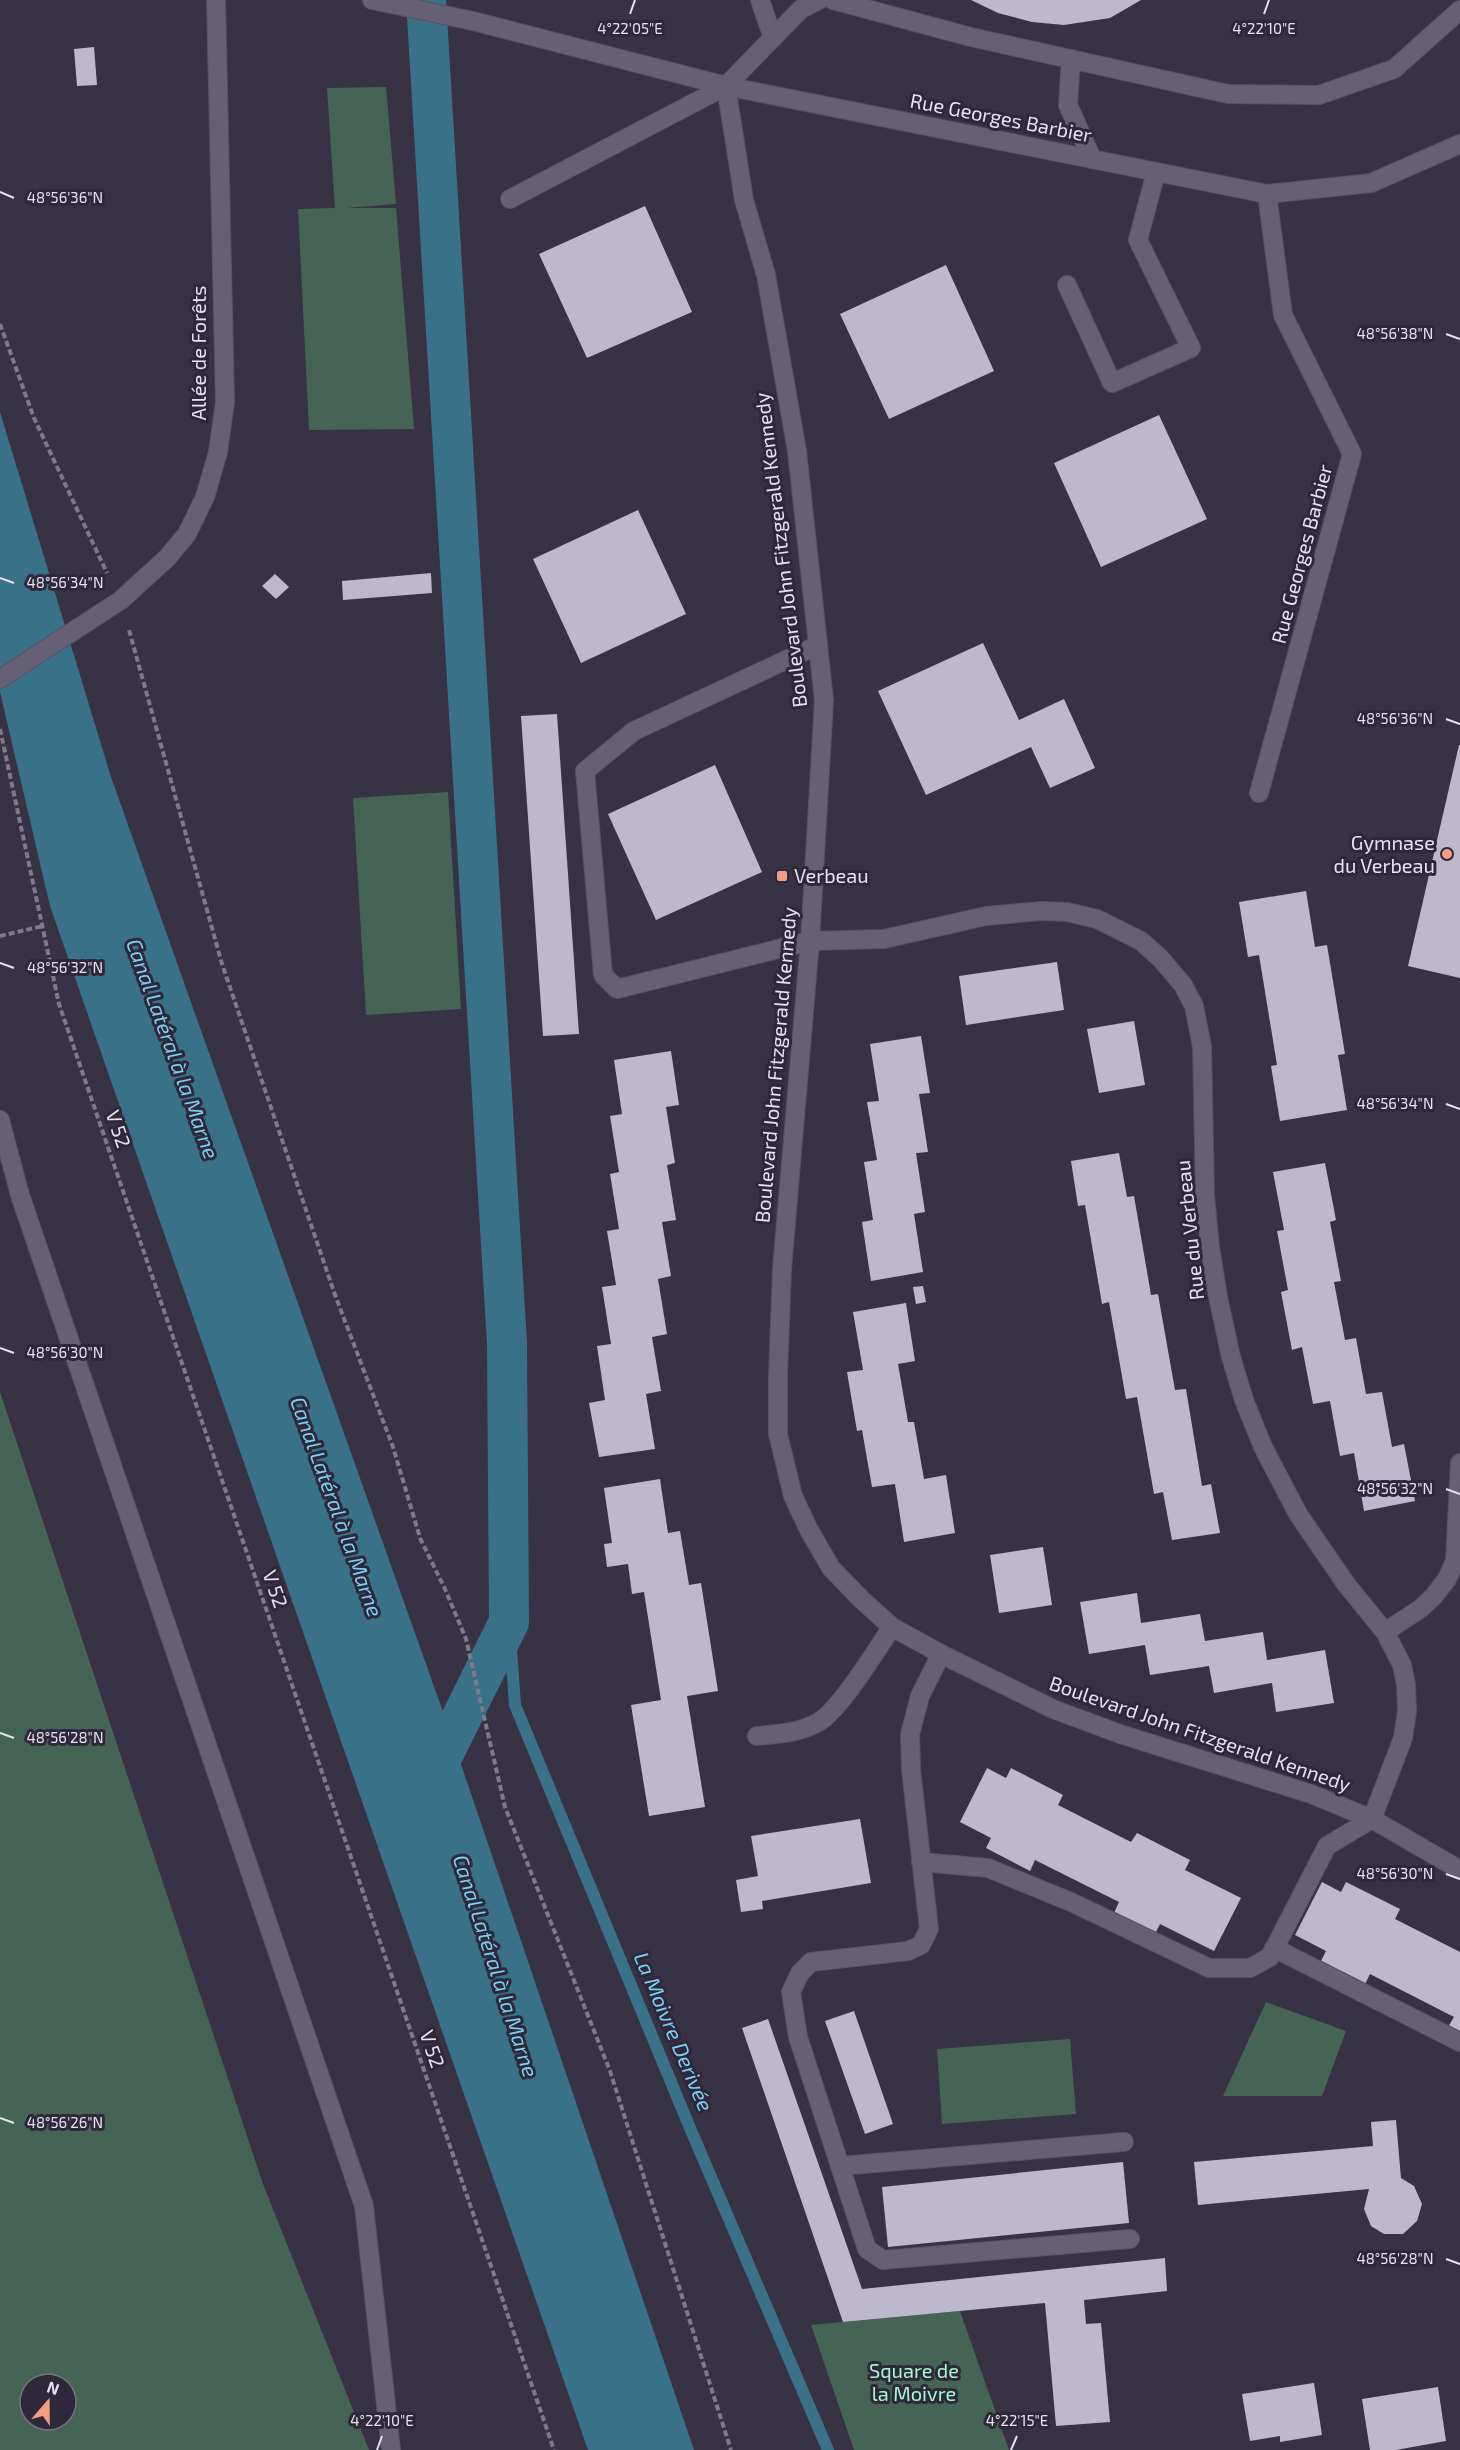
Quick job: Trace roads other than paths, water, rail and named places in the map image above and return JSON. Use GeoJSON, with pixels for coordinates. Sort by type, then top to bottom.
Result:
{"type":"FeatureCollection","features":[{"type":"Feature","properties":{"kind":"street","name":"Allée de Forêts"},"geometry":{"type":"LineString","coordinates":[[0,679],[114,603],[167,558],[187,534],[205,497],[218,452],[225,402],[216,0]]}},
{"type":"Feature","properties":{"kind":"street"},"geometry":{"type":"LineString","coordinates":[[760,0],[773,38]]}},
{"type":"Feature","properties":{"kind":"street"},"geometry":{"type":"LineString","coordinates":[[510,199],[726,86],[801,9],[819,0]]}},
{"type":"Feature","properties":{"kind":"street"},"geometry":{"type":"LineString","coordinates":[[833,0],[971,37],[1228,94],[1319,95],[1394,69],[1460,10]]}},
{"type":"Feature","properties":{"kind":"street"},"geometry":{"type":"LineString","coordinates":[[376,1],[451,16],[726,86]]}},
{"type":"Feature","properties":{"kind":"street"},"geometry":{"type":"LineString","coordinates":[[1071,59],[1068,105],[1092,159]]}},
{"type":"Feature","properties":{"kind":"street","name":"Rue Georges Barbier"},"geometry":{"type":"LineString","coordinates":[[726,86],[1267,194],[1371,183],[1460,144]]}},
{"type":"Feature","properties":{"kind":"street","name":"Boulevard John Fitzgerald Kennedy"},"geometry":{"type":"LineString","coordinates":[[726,86],[744,200],[766,275],[797,452],[824,700],[810,941],[782,1269],[777,1375],[778,1434],[793,1496],[831,1568],[892,1627],[940,1654],[1053,1709],[1120,1734],[1311,1794],[1372,1819],[1460,1870]]}},
{"type":"Feature","properties":{"kind":"street"},"geometry":{"type":"LineString","coordinates":[[1067,285],[1112,382],[1191,348],[1138,240],[1156,172]]}},
{"type":"Feature","properties":{"kind":"street","name":"Rue Georges Barbier"},"geometry":{"type":"LineString","coordinates":[[1260,793],[1352,454],[1283,315],[1267,194]]}},
{"type":"Feature","properties":{"kind":"street","name":"Rue du Verbeau"},"geometry":{"type":"LineString","coordinates":[[818,645],[634,731],[585,771],[603,975],[617,989],[810,941],[884,939],[986,916],[1041,911],[1067,912],[1097,919],[1141,941],[1161,959],[1183,985],[1194,1006],[1202,1047],[1205,1196],[1210,1247],[1218,1297],[1244,1400],[1263,1447],[1298,1514],[1346,1584],[1385,1632],[1402,1665],[1406,1685],[1407,1711],[1403,1738],[1372,1819]]}},
{"type":"Feature","properties":{"kind":"street"},"geometry":{"type":"LineString","coordinates":[[0,1120],[20,1195],[364,2206],[391,2450]]}},
{"type":"Feature","properties":{"kind":"street"},"geometry":{"type":"LineString","coordinates":[[1385,1632],[1420,1609],[1447,1580],[1455,1561],[1460,1463]]}},
{"type":"Feature","properties":{"kind":"street"},"geometry":{"type":"LineString","coordinates":[[757,1736],[788,1733],[817,1724],[834,1709],[892,1627]]}},
{"type":"Feature","properties":{"kind":"street"},"geometry":{"type":"LineString","coordinates":[[940,1654],[920,1696],[910,1734],[911,1769],[929,1929],[921,1945],[908,1951],[811,1962],[800,1973],[791,1992],[798,2037],[867,2249],[884,2260],[1130,2239]]}},
{"type":"Feature","properties":{"kind":"street"},"geometry":{"type":"LineString","coordinates":[[921,1862],[988,1868],[1071,1902],[1209,1968],[1250,1968],[1270,1957],[1327,1846],[1372,1819]]}},
{"type":"Feature","properties":{"kind":"street"},"geometry":{"type":"LineString","coordinates":[[1274,1948],[1460,2042]]}},
{"type":"Feature","properties":{"kind":"street"},"geometry":{"type":"LineString","coordinates":[[840,2166],[1124,2142]]}},
{"type":"Feature","properties":{"kind":"water","name":"Canal Latéral à la Marne"},"geometry":{"type":"Polygon","coordinates":[[[0,412],[111,777],[448,1726],[694,2450],[588,2450],[50,906],[0,692],[0,412]]]}},
{"type":"Feature","properties":{"kind":"waterway"},"geometry":{"type":"LineString","coordinates":[[426,0],[507,1344],[509,1622],[432,1777]]}},
{"type":"Feature","properties":{"kind":"waterway","name":"La Moivre Derivée"},"geometry":{"type":"LineString","coordinates":[[509,1622],[515,1705],[690,2128],[828,2450]]}},
{"type":"Feature","properties":{"kind":"place","name":"Gymnase du Verbeau"},"geometry":{"type":"Point","coordinates":[1447,854]}},
{"type":"Feature","properties":{"kind":"place","name":"Verbeau"},"geometry":{"type":"Point","coordinates":[782,876]}},
{"type":"Feature","properties":{"kind":"park label","name":"Square de la Moivre"},"geometry":{"type":"Point","coordinates":[914,2382]}}]}
